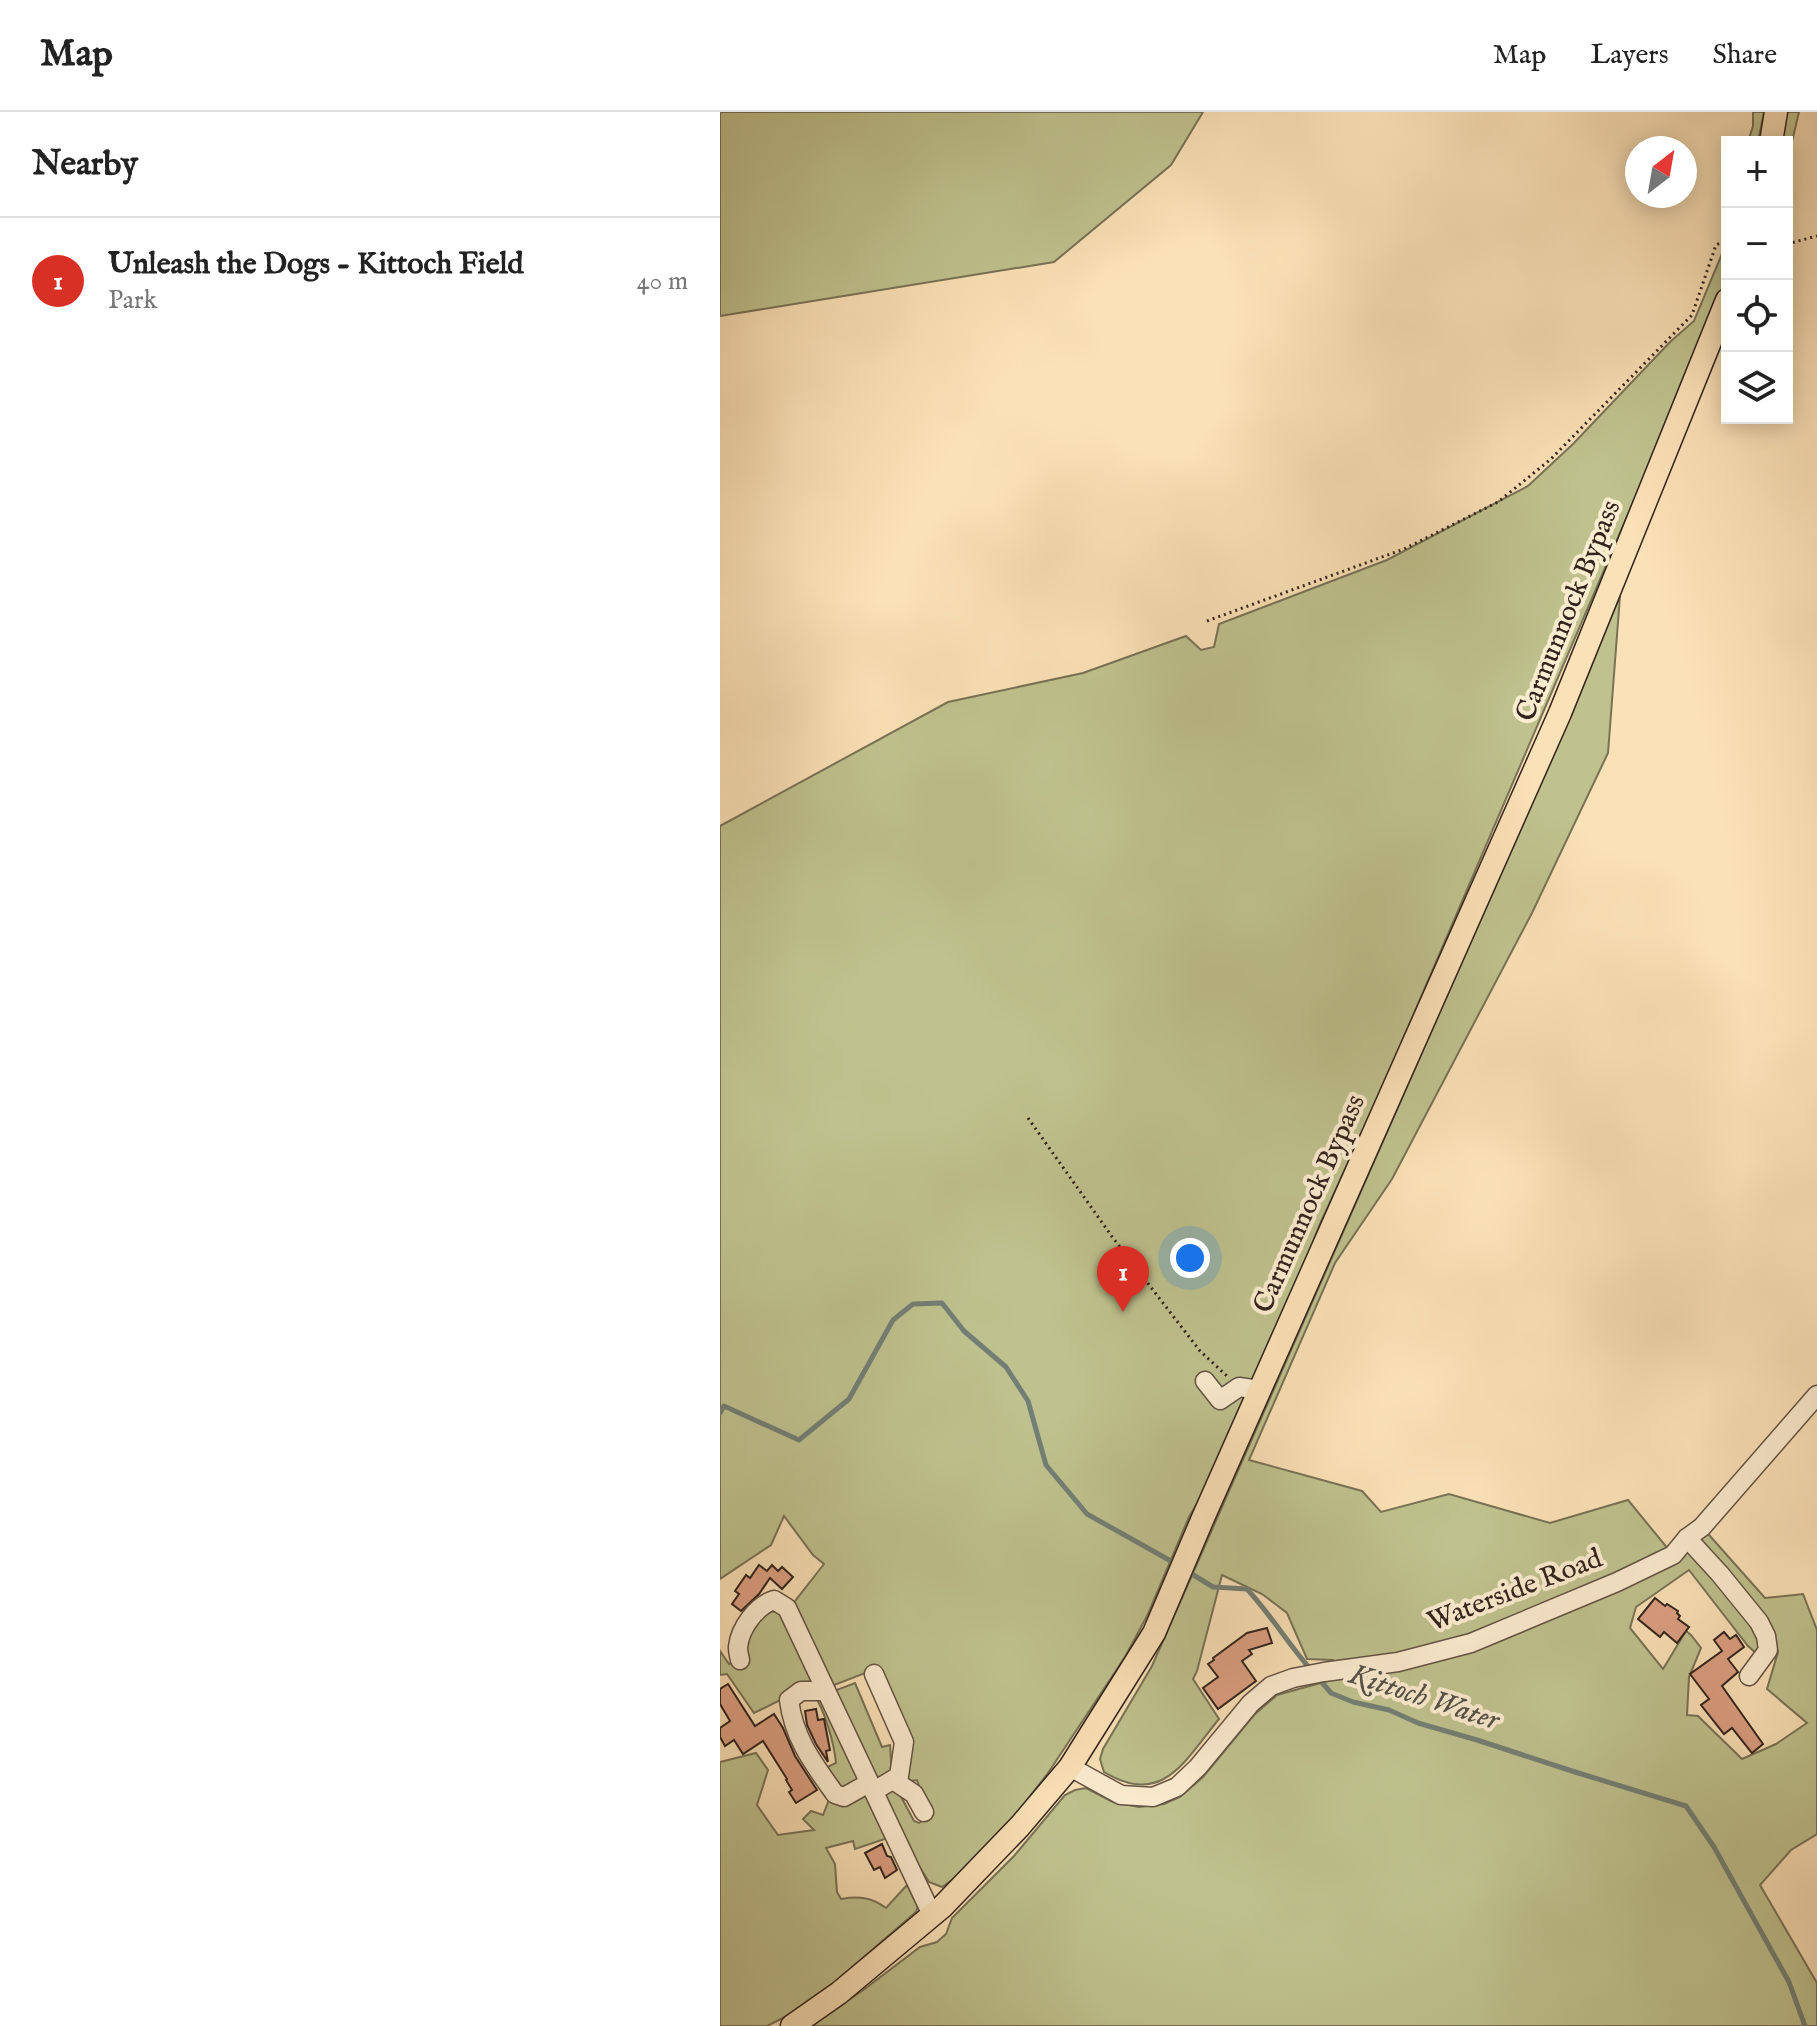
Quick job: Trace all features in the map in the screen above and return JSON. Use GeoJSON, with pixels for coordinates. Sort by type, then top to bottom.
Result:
{"type":"FeatureCollection","features":[{"type":"Feature","properties":{"kind":"main road"},"geometry":{"type":"LineString","coordinates":[[1772,136],[1776,112]]}},
{"type":"Feature","properties":{"kind":"main road","name":"Carmunnock Bypass"},"geometry":{"type":"LineString","coordinates":[[792,2026],[839,1993],[932,1915],[1020,1826],[1070,1767],[1154,1633],[1203,1518],[1249,1389],[1560,713],[1721,315]]}},
{"type":"Feature","properties":{"kind":"street"},"geometry":{"type":"LineString","coordinates":[[1205,1381],[1220,1400],[1249,1389]]}},
{"type":"Feature","properties":{"kind":"street","name":"Waterside Road"},"geometry":{"type":"LineString","coordinates":[[1070,1767],[1121,1795],[1153,1797],[1177,1787],[1198,1767],[1251,1703],[1271,1686],[1324,1672],[1398,1662],[1471,1643],[1673,1555],[1687,1538],[1702,1527],[1817,1395]]}},
{"type":"Feature","properties":{"kind":"street"},"geometry":{"type":"LineString","coordinates":[[1687,1538],[1759,1622],[1766,1636],[1768,1650],[1749,1676]]}},
{"type":"Feature","properties":{"kind":"street"},"geometry":{"type":"LineString","coordinates":[[740,1660],[738,1646],[744,1630],[764,1603],[774,1600],[787,1608],[932,1915]]}},
{"type":"Feature","properties":{"kind":"street"},"geometry":{"type":"LineString","coordinates":[[826,1691],[801,1691],[789,1700],[791,1718],[799,1741],[835,1794],[844,1797],[899,1776],[904,1742],[874,1674]]}},
{"type":"Feature","properties":{"kind":"street"},"geometry":{"type":"LineString","coordinates":[[893,1780],[914,1794],[924,1812]]}},
{"type":"Feature","properties":{"kind":"path"},"geometry":{"type":"LineString","coordinates":[[1793,242],[1817,236]]}},
{"type":"Feature","properties":{"kind":"path"},"geometry":{"type":"LineString","coordinates":[[1207,621],[1404,549],[1498,502],[1551,459],[1692,315],[1716,245],[1721,243]]}},
{"type":"Feature","properties":{"kind":"path"},"geometry":{"type":"LineString","coordinates":[[1028,1118],[1113,1238],[1200,1351],[1249,1389]]}},
{"type":"Feature","properties":{"kind":"green space"},"geometry":{"type":"Polygon","coordinates":[[[720,112],[1203,112],[1171,165],[1054,262],[720,316],[720,112]]]}},
{"type":"Feature","properties":{"kind":"green space"},"geometry":{"type":"Polygon","coordinates":[[[1753,112],[1764,112],[1759,136],[1750,136],[1753,112]]]}},
{"type":"Feature","properties":{"kind":"green space"},"geometry":{"type":"Polygon","coordinates":[[[1786,112],[1799,112],[1793,138],[1782,136],[1786,112]]]}},
{"type":"Feature","properties":{"kind":"green space"},"geometry":{"type":"Polygon","coordinates":[[[1721,256],[1721,295],[1701,344],[1379,1095],[1236,1417],[1214,1475],[1189,1517],[1148,1614],[1125,1657],[1048,1773],[1010,1822],[956,1877],[942,1887],[929,1882],[881,1792],[898,1791],[914,1821],[919,1823],[930,1817],[917,1780],[903,1782],[908,1757],[878,1668],[829,1687],[792,1605],[824,1564],[813,1555],[784,1516],[771,1545],[720,1579],[720,826],[948,702],[1083,673],[1186,636],[1201,650],[1214,647],[1219,624],[1387,560],[1528,486],[1694,321],[1721,256]]]}},
{"type":"Feature","properties":{"kind":"green space"},"geometry":{"type":"Polygon","coordinates":[[[1620,596],[1608,753],[1532,913],[1392,1179],[1335,1263],[1249,1460],[1362,1491],[1381,1512],[1449,1494],[1550,1523],[1628,1500],[1673,1555],[1702,1527],[1765,1598],[1803,1594],[1817,1630],[1817,1834],[1791,1850],[1760,1885],[1817,1983],[1817,2026],[810,2026],[920,1947],[937,1942],[946,1934],[952,1918],[1014,1856],[1065,1795],[1086,1788],[1113,1802],[1139,1807],[1164,1804],[1180,1797],[1203,1777],[1254,1715],[1277,1695],[1342,1677],[1333,1660],[1307,1659],[1287,1613],[1262,1594],[1222,1575],[1193,1679],[1219,1719],[1183,1763],[1157,1782],[1142,1785],[1124,1782],[1104,1772],[1100,1759],[1103,1749],[1152,1666],[1620,596]],[[1689,1570],[1636,1607],[1630,1628],[1663,1669],[1686,1631],[1691,1635],[1701,1648],[1689,1677],[1687,1715],[1698,1716],[1742,1759],[1776,1744],[1807,1723],[1767,1689],[1778,1652],[1772,1635],[1756,1653],[1689,1570]]]}},
{"type":"Feature","properties":{"kind":"green space"},"geometry":{"type":"Polygon","coordinates":[[[768,1611],[778,1612],[787,1618],[817,1682],[754,1713],[727,1674],[720,1675],[720,1651],[729,1664],[745,1659],[746,1638],[768,1611]]]}},
{"type":"Feature","properties":{"kind":"green space"},"geometry":{"type":"Polygon","coordinates":[[[855,1683],[882,1747],[890,1745],[892,1773],[879,1783],[834,1691],[855,1683]]]}},
{"type":"Feature","properties":{"kind":"green space"},"geometry":{"type":"Polygon","coordinates":[[[823,1694],[888,1838],[855,1849],[853,1841],[826,1848],[835,1864],[837,1892],[841,1899],[865,1898],[886,1908],[907,1885],[918,1906],[916,1912],[815,1999],[787,2016],[767,2026],[720,2026],[720,1762],[756,1753],[768,1770],[757,1805],[778,1835],[814,1830],[803,1819],[811,1811],[823,1815],[830,1797],[819,1771],[836,1763],[828,1728],[814,1695],[823,1694]]]}},
{"type":"Feature","properties":{"kind":"building"},"geometry":{"type":"Polygon","coordinates":[[[759,1565],[767,1571],[772,1565],[778,1571],[782,1567],[793,1577],[782,1589],[770,1578],[741,1611],[732,1604],[739,1594],[735,1591],[746,1575],[750,1578],[759,1565]]]}},
{"type":"Feature","properties":{"kind":"building"},"geometry":{"type":"Polygon","coordinates":[[[1655,1598],[1678,1611],[1678,1619],[1689,1627],[1677,1643],[1664,1632],[1660,1637],[1638,1619],[1655,1598]]]}},
{"type":"Feature","properties":{"kind":"building"},"geometry":{"type":"Polygon","coordinates":[[[1267,1628],[1272,1643],[1249,1650],[1252,1654],[1242,1661],[1256,1681],[1218,1709],[1203,1688],[1218,1677],[1208,1664],[1247,1633],[1267,1628]]]}},
{"type":"Feature","properties":{"kind":"building"},"geometry":{"type":"Polygon","coordinates":[[[1724,1632],[1730,1639],[1736,1635],[1744,1647],[1728,1659],[1738,1672],[1722,1686],[1763,1744],[1752,1753],[1732,1728],[1724,1734],[1701,1705],[1709,1699],[1690,1674],[1722,1651],[1714,1640],[1724,1632]]]}},
{"type":"Feature","properties":{"kind":"building"},"geometry":{"type":"Polygon","coordinates":[[[728,1684],[755,1726],[774,1714],[795,1756],[817,1790],[796,1803],[789,1792],[792,1790],[787,1779],[763,1741],[743,1754],[734,1740],[725,1746],[720,1737],[720,1728],[730,1721],[720,1704],[720,1689],[728,1684]]]}},
{"type":"Feature","properties":{"kind":"building"},"geometry":{"type":"Polygon","coordinates":[[[816,1709],[818,1720],[824,1719],[830,1750],[826,1751],[828,1762],[807,1725],[805,1711],[816,1709]]]}},
{"type":"Feature","properties":{"kind":"building"},"geometry":{"type":"Polygon","coordinates":[[[882,1844],[897,1870],[885,1878],[880,1867],[874,1870],[865,1853],[882,1844]]]}},
{"type":"Feature","properties":{"kind":"waterway","name":"Kittoch Water"},"geometry":{"type":"LineString","coordinates":[[720,1413],[724,1406],[799,1440],[849,1399],[893,1320],[913,1304],[942,1303],[964,1331],[1006,1367],[1028,1401],[1046,1465],[1087,1514],[1178,1565]]}},
{"type":"Feature","properties":{"kind":"waterway","name":"Kittoch Water"},"geometry":{"type":"LineString","coordinates":[[1187,1571],[1213,1587],[1247,1589],[1312,1671]]}},
{"type":"Feature","properties":{"kind":"waterway","name":"Kittoch Water"},"geometry":{"type":"LineString","coordinates":[[1319,1679],[1331,1693],[1353,1702],[1389,1710],[1418,1723],[1686,1806],[1714,1847],[1789,1982],[1805,2026]]}},
{"type":"Feature","properties":{"kind":"place","name":"Unleash the Dogs - Kittoch Field"},"geometry":{"type":"Point","coordinates":[1123,1312]}}]}
